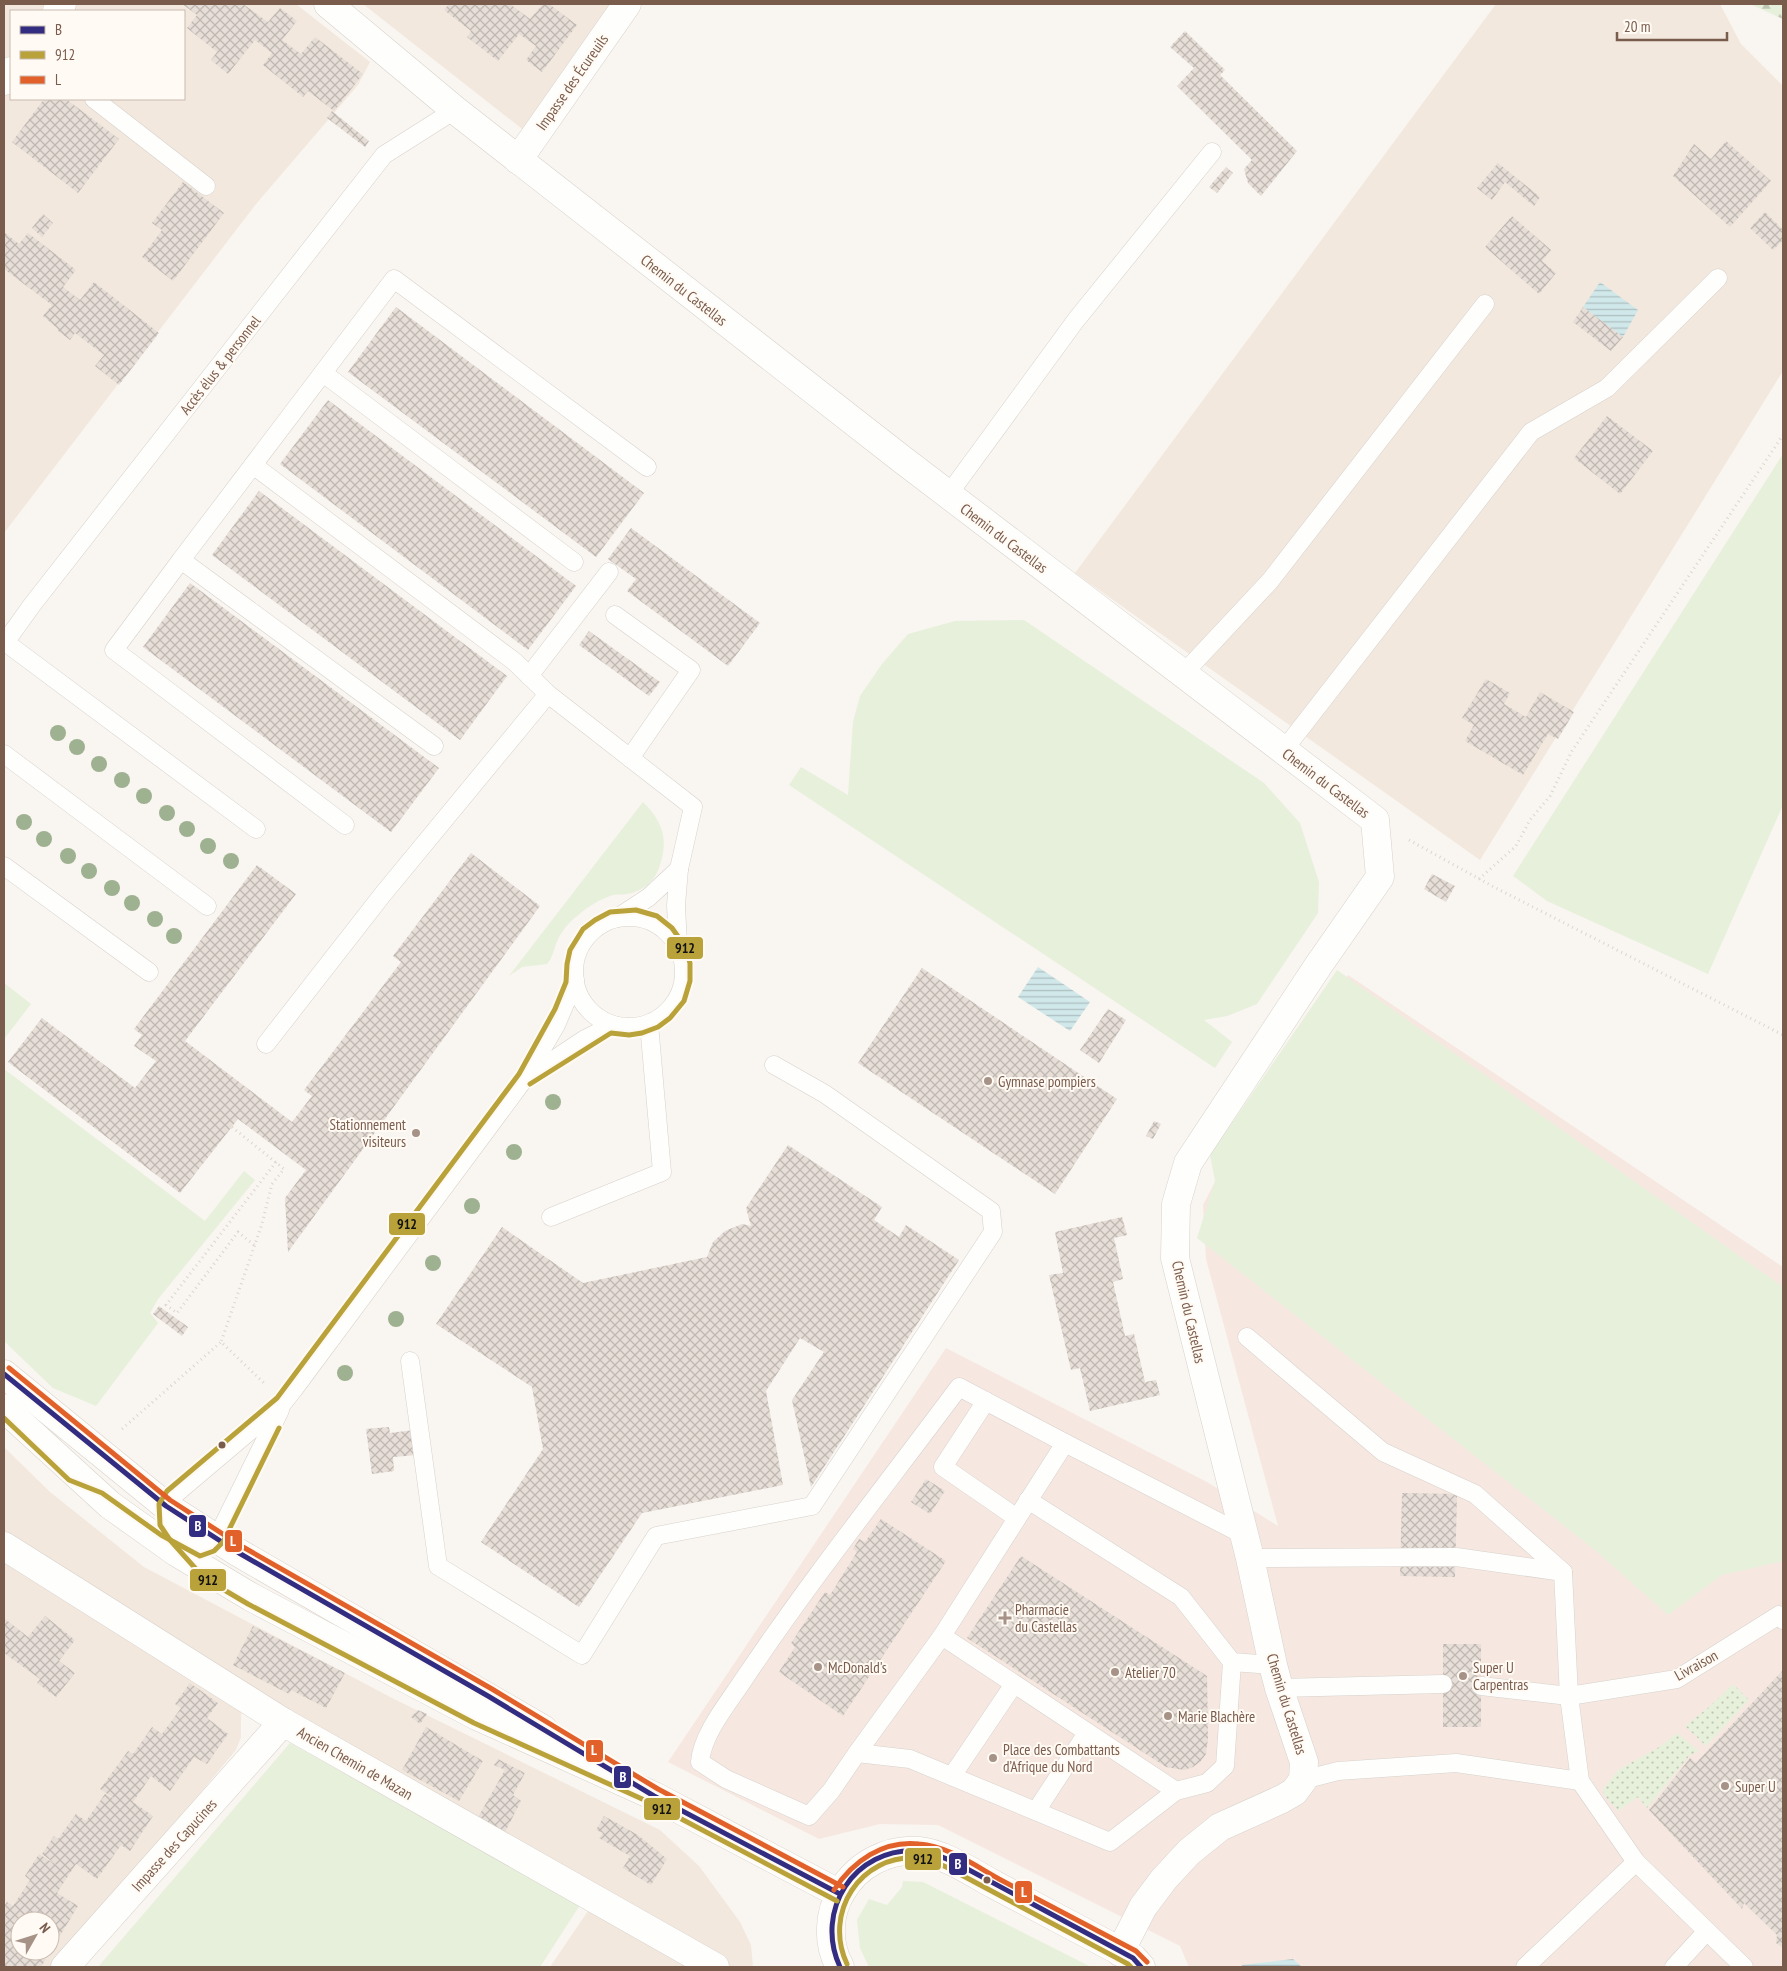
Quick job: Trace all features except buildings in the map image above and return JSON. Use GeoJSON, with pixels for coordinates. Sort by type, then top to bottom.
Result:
{"type":"FeatureCollection","features":[{"type":"Feature","properties":{"kind":"street","name":"Chemin du Castellas"},"geometry":{"type":"LineString","coordinates":[[328,4],[518,160],[948,495],[1375,820],[1380,877],[1318,966],[1188,1162],[1176,1204],[1175,1258],[1247,1546],[1276,1676],[1304,1762],[1303,1780]]}},
{"type":"Feature","properties":{"kind":"street","name":"Impasse des Écureuils"},"geometry":{"type":"LineString","coordinates":[[518,160],[626,4]]}},
{"type":"Feature","properties":{"kind":"street"},"geometry":{"type":"LineString","coordinates":[[4,1374],[166,1506],[216,1538],[488,1696],[654,1796],[840,1894]]}},
{"type":"Feature","properties":{"kind":"street"},"geometry":{"type":"LineString","coordinates":[[4,1408],[110,1505],[176,1552],[250,1598],[477,1716],[654,1796]]}},
{"type":"Feature","properties":{"kind":"street","name":"Ancien Chemin de Mazan"},"geometry":{"type":"LineString","coordinates":[[4,1546],[283,1722],[715,1967]]}},
{"type":"Feature","properties":{"kind":"street","name":"Impasse des Capucines"},"geometry":{"type":"LineString","coordinates":[[65,1967],[283,1722]]}},
{"type":"Feature","properties":{"kind":"street"},"geometry":{"type":"LineString","coordinates":[[840,1967],[832,1951],[831,1934],[834,1911],[840,1894],[853,1876],[870,1862],[902,1851],[919,1851],[934,1854],[947,1860],[1131,1959],[1143,1908],[1164,1879],[1189,1852],[1220,1827],[1294,1792],[1303,1780]]}},
{"type":"Feature","properties":{"kind":"lane"},"geometry":{"type":"LineString","coordinates":[[95,100],[206,186]]}},
{"type":"Feature","properties":{"kind":"lane","name":"Accès élus & personnel"},"geometry":{"type":"LineString","coordinates":[[5,643],[32,605],[384,156],[455,110]]}},
{"type":"Feature","properties":{"kind":"lane"},"geometry":{"type":"LineString","coordinates":[[948,495],[1076,320],[1212,152]]}},
{"type":"Feature","properties":{"kind":"lane"},"geometry":{"type":"LineString","coordinates":[[1284,751],[1355,656],[1531,432],[1607,388],[1718,278]]}},
{"type":"Feature","properties":{"kind":"lane"},"geometry":{"type":"LineString","coordinates":[[344,825],[114,650],[394,279],[647,467]]}},
{"type":"Feature","properties":{"kind":"lane"},"geometry":{"type":"LineString","coordinates":[[1183,674],[1270,581],[1484,304]]}},
{"type":"Feature","properties":{"kind":"lane"},"geometry":{"type":"LineString","coordinates":[[323,373],[574,562]]}},
{"type":"Feature","properties":{"kind":"lane"},"geometry":{"type":"LineString","coordinates":[[254,465],[515,662],[548,694],[694,807],[679,869],[676,905],[678,947],[683,965],[682,983],[676,1000],[664,1014],[649,1024],[631,1028],[613,1025],[596,1017],[584,1004],[576,988],[574,970],[577,952],[587,936],[600,925],[617,918],[650,897],[679,869]]}},
{"type":"Feature","properties":{"kind":"lane"},"geometry":{"type":"LineString","coordinates":[[182,560],[434,746]]}},
{"type":"Feature","properties":{"kind":"lane"},"geometry":{"type":"LineString","coordinates":[[529,676],[609,572]]}},
{"type":"Feature","properties":{"kind":"lane"},"geometry":{"type":"LineString","coordinates":[[615,615],[691,670],[630,758]]}},
{"type":"Feature","properties":{"kind":"lane"},"geometry":{"type":"LineString","coordinates":[[5,643],[256,830]]}},
{"type":"Feature","properties":{"kind":"lane"},"geometry":{"type":"LineString","coordinates":[[266,1044],[390,887],[548,694]]}},
{"type":"Feature","properties":{"kind":"lane"},"geometry":{"type":"LineString","coordinates":[[4,754],[207,906]]}},
{"type":"Feature","properties":{"kind":"lane"},"geometry":{"type":"LineString","coordinates":[[4,866],[149,972]]}},
{"type":"Feature","properties":{"kind":"lane"},"geometry":{"type":"LineString","coordinates":[[617,918],[635,918],[652,922],[667,933],[678,947]]}},
{"type":"Feature","properties":{"kind":"lane"},"geometry":{"type":"LineString","coordinates":[[74,1474],[106,1486],[176,1535],[200,1549],[210,1545],[216,1538],[283,1403],[525,1078],[556,1025],[575,980]]}},
{"type":"Feature","properties":{"kind":"lane"},"geometry":{"type":"LineString","coordinates":[[551,1217],[662,1172],[649,1024]]}},
{"type":"Feature","properties":{"kind":"lane"},"geometry":{"type":"LineString","coordinates":[[525,1078],[585,1039],[613,1025]]}},
{"type":"Feature","properties":{"kind":"lane"},"geometry":{"type":"LineString","coordinates":[[410,1361],[438,1566],[582,1655],[656,1536],[812,1506],[993,1232],[991,1211],[825,1094],[774,1065]]}},
{"type":"Feature","properties":{"kind":"lane"},"geometry":{"type":"LineString","coordinates":[[1247,1337],[1383,1452],[1475,1494],[1563,1572],[1569,1696],[1580,1781],[1636,1862],[1744,1967]]}},
{"type":"Feature","properties":{"kind":"lane"},"geometry":{"type":"LineString","coordinates":[[1065,1443],[942,1636],[831,1791],[809,1816],[726,1779],[700,1762],[701,1749],[721,1714],[770,1641],[959,1386],[1065,1443],[1247,1546],[1456,1557],[1563,1572]]}},
{"type":"Feature","properties":{"kind":"lane"},"geometry":{"type":"LineString","coordinates":[[986,1401],[943,1467],[1017,1518]]}},
{"type":"Feature","properties":{"kind":"lane"},"geometry":{"type":"LineString","coordinates":[[208,1572],[167,1522],[166,1506],[172,1496],[283,1403]]}},
{"type":"Feature","properties":{"kind":"lane"},"geometry":{"type":"LineString","coordinates":[[1028,1500],[1181,1597],[1232,1662],[1276,1676],[1443,1684]]}},
{"type":"Feature","properties":{"kind":"lane","name":"Livraison"},"geometry":{"type":"LineString","coordinates":[[1569,1696],[1677,1679],[1779,1615],[1783,1620]]}},
{"type":"Feature","properties":{"kind":"lane"},"geometry":{"type":"LineString","coordinates":[[942,1636],[1176,1792]]}},
{"type":"Feature","properties":{"kind":"lane"},"geometry":{"type":"LineString","coordinates":[[857,1753],[910,1758],[1110,1842],[1176,1792],[1207,1783],[1225,1766],[1232,1662]]}},
{"type":"Feature","properties":{"kind":"lane"},"geometry":{"type":"LineString","coordinates":[[952,1776],[1014,1684]]}},
{"type":"Feature","properties":{"kind":"lane"},"geometry":{"type":"LineString","coordinates":[[1481,1686],[1569,1696]]}},
{"type":"Feature","properties":{"kind":"lane"},"geometry":{"type":"LineString","coordinates":[[1036,1811],[1087,1732]]}},
{"type":"Feature","properties":{"kind":"lane"},"geometry":{"type":"LineString","coordinates":[[1303,1780],[1338,1771],[1456,1762],[1580,1781]]}},
{"type":"Feature","properties":{"kind":"lane"},"geometry":{"type":"LineString","coordinates":[[1525,1967],[1636,1862]]}},
{"type":"Feature","properties":{"kind":"lane"},"geometry":{"type":"LineString","coordinates":[[1674,1967],[1707,1931]]}},
{"type":"Feature","properties":{"kind":"path"},"geometry":{"type":"LineString","coordinates":[[1479,879],[1516,846],[1530,820],[1550,796],[1572,751],[1783,435]]}},
{"type":"Feature","properties":{"kind":"path"},"geometry":{"type":"LineString","coordinates":[[1375,820],[1479,879],[1783,1035]]}},
{"type":"Feature","properties":{"kind":"path"},"geometry":{"type":"LineString","coordinates":[[120,1431],[222,1342],[262,1224],[272,1184],[284,1169],[232,1127]]}},
{"type":"Feature","properties":{"kind":"path"},"geometry":{"type":"LineString","coordinates":[[254,1245],[238,1232],[177,1313],[166,1305],[276,1162]]}},
{"type":"Feature","properties":{"kind":"path"},"geometry":{"type":"LineString","coordinates":[[222,1342],[283,1403]]}},
{"type":"Feature","properties":{"kind":"shaded area"},"geometry":{"type":"Polygon","coordinates":[[[4,4],[296,4],[370,62],[358,85],[256,204],[4,533],[4,4]]]}},
{"type":"Feature","properties":{"kind":"shaded area"},"geometry":{"type":"Polygon","coordinates":[[[363,4],[623,4],[526,132],[363,4]]]}},
{"type":"Feature","properties":{"kind":"shaded area"},"geometry":{"type":"Polygon","coordinates":[[[1496,4],[1720,4],[1741,44],[1783,86],[1783,371],[1480,860],[1075,573],[1496,4]]]}},
{"type":"Feature","properties":{"kind":"shaded area"},"geometry":{"type":"Polygon","coordinates":[[[1348,975],[1783,1267],[1783,1967],[1189,1967],[1180,1946],[938,1825],[880,1824],[819,1839],[668,1762],[946,1348],[1207,1482],[1278,1526],[1206,1259],[1203,1205],[1233,1147],[1348,975]]]}},
{"type":"Feature","properties":{"kind":"shaded area"},"geometry":{"type":"Polygon","coordinates":[[[4,1447],[50,1492],[144,1567],[392,1698],[660,1830],[699,1866],[740,1922],[751,1945],[753,1967],[550,1967],[590,1908],[261,1695],[241,1714],[241,1737],[236,1750],[74,1945],[63,1967],[4,1967],[4,1447]]]}},
{"type":"Feature","properties":{"kind":"green space"},"geometry":{"type":"Polygon","coordinates":[[[1750,4],[1783,4],[1783,19],[1750,4]]]}},
{"type":"Feature","properties":{"kind":"green space"},"geometry":{"type":"Polygon","coordinates":[[[1783,454],[1783,805],[1708,974],[1547,901],[1513,876],[1783,454]]]}},
{"type":"Feature","properties":{"kind":"green space"},"geometry":{"type":"Polygon","coordinates":[[[1024,620],[1264,783],[1300,823],[1319,882],[1318,913],[1257,1004],[1227,1016],[1204,1020],[1232,1042],[1215,1068],[789,785],[801,767],[848,795],[853,722],[860,696],[882,664],[908,634],[955,621],[1024,620]]]}},
{"type":"Feature","properties":{"kind":"green space"},"geometry":{"type":"Polygon","coordinates":[[[643,802],[657,819],[664,838],[663,853],[654,878],[645,887],[630,894],[613,895],[589,906],[569,923],[559,937],[547,964],[522,967],[509,976],[643,802]]]}},
{"type":"Feature","properties":{"kind":"green space"},"geometry":{"type":"Polygon","coordinates":[[[1337,970],[1783,1287],[1783,1561],[1722,1575],[1668,1615],[1595,1550],[1197,1238],[1215,1181],[1210,1155],[1337,970]]]}},
{"type":"Feature","properties":{"kind":"green space"},"geometry":{"type":"Polygon","coordinates":[[[4,983],[31,1004],[4,1039],[4,983]]]}},
{"type":"Feature","properties":{"kind":"green space"},"geometry":{"type":"Polygon","coordinates":[[[4,1069],[205,1221],[244,1171],[255,1180],[158,1299],[150,1313],[158,1323],[96,1406],[53,1388],[4,1341],[4,1069]]]}},
{"type":"Feature","properties":{"kind":"green space"},"geometry":{"type":"Polygon","coordinates":[[[1733,1684],[1749,1700],[1706,1746],[1685,1726],[1709,1707],[1733,1684]]]}},
{"type":"Feature","properties":{"kind":"green space"},"geometry":{"type":"Polygon","coordinates":[[[1677,1733],[1699,1751],[1690,1755],[1647,1808],[1638,1797],[1618,1811],[1604,1795],[1603,1789],[1618,1770],[1659,1747],[1677,1733]]]}},
{"type":"Feature","properties":{"kind":"green space"},"geometry":{"type":"Polygon","coordinates":[[[290,1743],[580,1905],[540,1967],[98,1967],[290,1743]]]}},
{"type":"Feature","properties":{"kind":"green space"},"geometry":{"type":"Polygon","coordinates":[[[903,1881],[923,1882],[1091,1967],[869,1967],[860,1948],[857,1920],[869,1899],[887,1905],[902,1887],[903,1881]]]}},
{"type":"Feature","properties":{"kind":"water"},"geometry":{"type":"Polygon","coordinates":[[[1600,282],[1638,310],[1623,337],[1583,307],[1600,282]]]}},
{"type":"Feature","properties":{"kind":"water"},"geometry":{"type":"Polygon","coordinates":[[[1038,967],[1090,1002],[1070,1031],[1018,997],[1038,967]]]}},
{"type":"Feature","properties":{"kind":"water"},"geometry":{"type":"Polygon","coordinates":[[[1293,1959],[1302,1967],[1241,1967],[1242,1965],[1293,1959]]]}},
{"type":"Feature","properties":{"kind":"transit line","name":"912"},"geometry":{"type":"LineString","coordinates":[[530,1084],[611,1033],[629,1035],[642,1033],[658,1027],[670,1018],[684,1001],[690,981],[690,963],[684,945],[672,928],[657,916],[636,910],[610,912],[583,929],[570,950],[566,982],[555,1009],[519,1074],[277,1398],[167,1491],[159,1504],[160,1525],[170,1540],[204,1578],[248,1604],[474,1723],[651,1803],[837,1901]]}},
{"type":"Feature","properties":{"kind":"transit line","name":"L"},"geometry":{"type":"LineString","coordinates":[[9,1368],[170,1500],[243,1547],[492,1689],[658,1789],[843,1887]]}},
{"type":"Feature","properties":{"kind":"transit line","name":"B"},"geometry":{"type":"LineString","coordinates":[[4,1374],[166,1506],[239,1553],[488,1696],[654,1796],[840,1894]]}},
{"type":"Feature","properties":{"kind":"transit line","name":"912"},"geometry":{"type":"LineString","coordinates":[[4,1418],[69,1480],[102,1493],[161,1535],[200,1556],[214,1551],[223,1542],[279,1428]]}},
{"type":"Feature","properties":{"kind":"transit line","name":"L"},"geometry":{"type":"LineString","coordinates":[[834,1890],[850,1870],[881,1849],[893,1845],[906,1844],[919,1844],[940,1848],[1136,1951],[1147,1962]]}},
{"type":"Feature","properties":{"kind":"transit line","name":"B"},"geometry":{"type":"LineString","coordinates":[[840,1967],[833,1946],[832,1925],[836,1905],[845,1886],[858,1871],[875,1860],[895,1853],[918,1851],[933,1854],[958,1864],[1133,1958],[1141,1967]]}},
{"type":"Feature","properties":{"kind":"transit line","name":"912"},"geometry":{"type":"LineString","coordinates":[[847,1964],[841,1945],[840,1925],[844,1907],[852,1890],[864,1876],[879,1866],[897,1859],[918,1858],[932,1861],[950,1869],[1131,1967]]}},
{"type":"Feature","properties":{"kind":"place","name":"Gymnase pompiers"},"geometry":{"type":"Point","coordinates":[988,1081]}},
{"type":"Feature","properties":{"kind":"place","name":"Stationnement visiteurs"},"geometry":{"type":"Point","coordinates":[416,1133]}},
{"type":"Feature","properties":{"kind":"place","name":"Pharmacie du Castellas"},"geometry":{"type":"Point","coordinates":[1005,1618]}},
{"type":"Feature","properties":{"kind":"place","name":"McDonald's"},"geometry":{"type":"Point","coordinates":[818,1667]}},
{"type":"Feature","properties":{"kind":"place","name":"Atelier 70"},"geometry":{"type":"Point","coordinates":[1115,1672]}},
{"type":"Feature","properties":{"kind":"place","name":"Super U Carpentras"},"geometry":{"type":"Point","coordinates":[1463,1676]}},
{"type":"Feature","properties":{"kind":"place","name":"Marie Blachère"},"geometry":{"type":"Point","coordinates":[1168,1716]}},
{"type":"Feature","properties":{"kind":"place","name":"Place des Combattants d’Afrique du Nord"},"geometry":{"type":"Point","coordinates":[993,1758]}},
{"type":"Feature","properties":{"kind":"place","name":"Super U"},"geometry":{"type":"Point","coordinates":[1725,1786]}}]}
